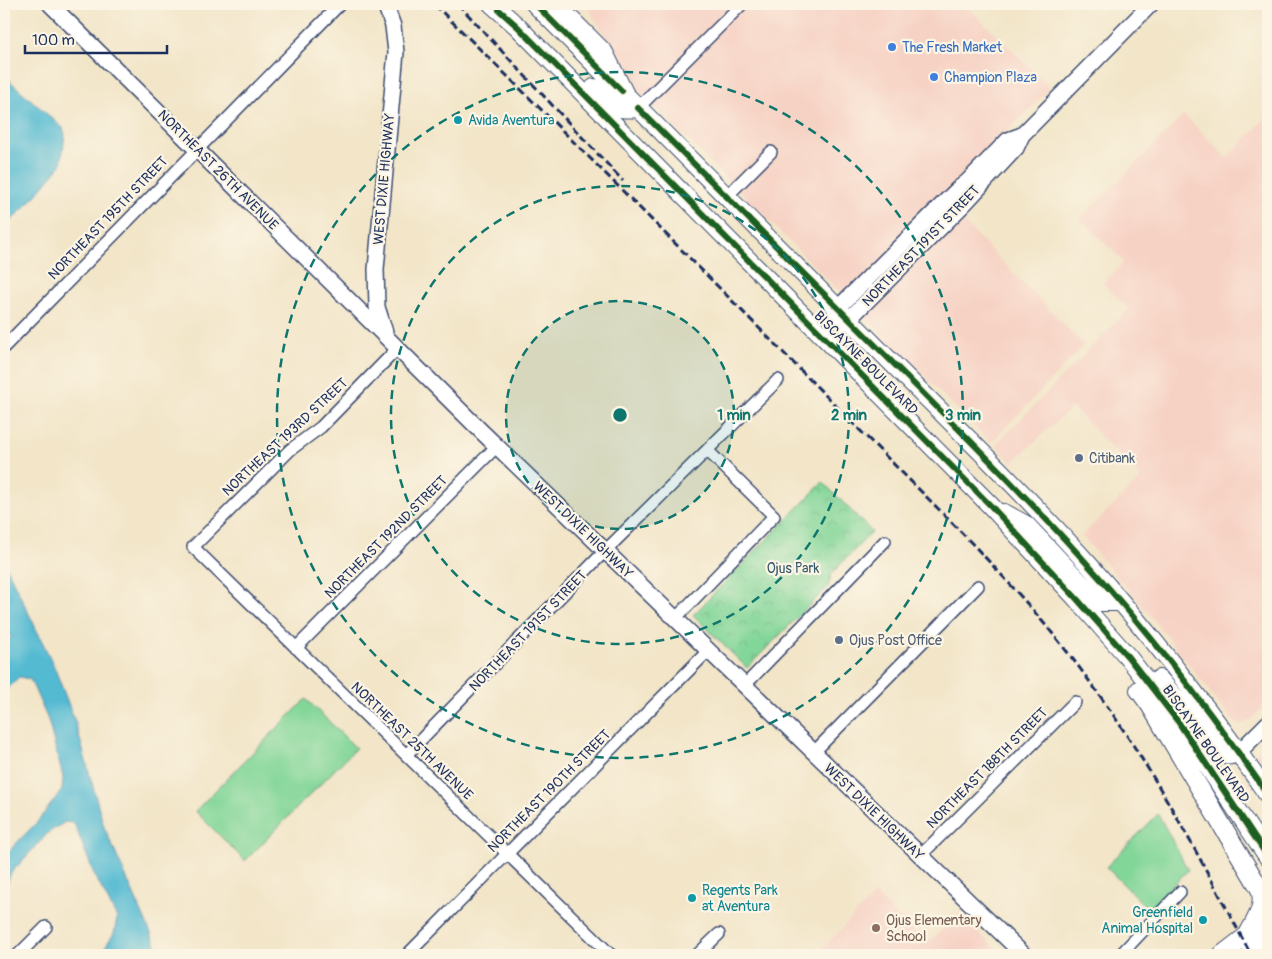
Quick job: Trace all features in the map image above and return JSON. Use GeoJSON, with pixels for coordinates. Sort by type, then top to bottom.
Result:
{"type":"FeatureCollection","features":[{"type":"Feature","properties":{"kind":"highway"},"geometry":{"type":"LineString","coordinates":[[558,4],[564,14],[603,53],[622,91]]}},
{"type":"Feature","properties":{"kind":"main road","name":"BISCAYNE BOULEVARD"},"geometry":{"type":"LineString","coordinates":[[535,4],[1019,490],[1121,602],[1181,675],[1239,752],[1268,795]]}},
{"type":"Feature","properties":{"kind":"main road","name":"BISCAYNE BOULEVARD"},"geometry":{"type":"LineString","coordinates":[[500,6],[532,42],[991,506],[1077,599],[1128,657],[1179,723],[1268,857]]}},
{"type":"Feature","properties":{"kind":"main road"},"geometry":{"type":"LineString","coordinates":[[532,42],[564,57],[616,108],[623,110],[638,108]]}},
{"type":"Feature","properties":{"kind":"main road"},"geometry":{"type":"LineString","coordinates":[[991,506],[1026,525],[1100,602],[1121,602]]}},
{"type":"Feature","properties":{"kind":"main road"},"geometry":{"type":"LineString","coordinates":[[1077,599],[1100,637],[1150,705],[1258,884],[1262,894],[1262,907],[1248,936]]}},
{"type":"Feature","properties":{"kind":"main road"},"geometry":{"type":"LineString","coordinates":[[1128,657],[1157,678],[1178,701],[1216,750],[1222,755],[1229,757],[1239,752]]}},
{"type":"Feature","properties":{"kind":"main road"},"geometry":{"type":"LineString","coordinates":[[1224,792],[1227,770],[1239,752]]}},
{"type":"Feature","properties":{"kind":"main road"},"geometry":{"type":"LineString","coordinates":[[1222,955],[1268,919]]}},
{"type":"Feature","properties":{"kind":"street","name":"NORTHEAST 26TH AVENUE"},"geometry":{"type":"LineString","coordinates":[[50,4],[386,336]]}},
{"type":"Feature","properties":{"kind":"street","name":"NORTHEAST 195TH STREET"},"geometry":{"type":"LineString","coordinates":[[4,347],[340,4]]}},
{"type":"Feature","properties":{"kind":"street","name":"WEST DIXIE HIGHWAY"},"geometry":{"type":"LineString","coordinates":[[385,4],[393,26],[396,52],[375,285],[378,312],[386,336],[496,446],[1024,955]]}},
{"type":"Feature","properties":{"kind":"street"},"geometry":{"type":"LineString","coordinates":[[638,108],[742,4]]}},
{"type":"Feature","properties":{"kind":"street","name":"NORTHEAST 191ST STREET"},"geometry":{"type":"LineString","coordinates":[[822,336],[958,189],[1008,140],[1022,135],[1151,4]]}},
{"type":"Feature","properties":{"kind":"street"},"geometry":{"type":"LineString","coordinates":[[726,197],[771,152]]}},
{"type":"Feature","properties":{"kind":"street","name":"NORTHEAST 193RD STREET"},"geometry":{"type":"LineString","coordinates":[[193,547],[290,450],[321,427],[398,348]]}},
{"type":"Feature","properties":{"kind":"street","name":"NORTHEAST 191ST STREET"},"geometry":{"type":"LineString","coordinates":[[406,755],[605,551],[778,380]]}},
{"type":"Feature","properties":{"kind":"street","name":"NORTHEAST 192ND STREET"},"geometry":{"type":"LineString","coordinates":[[296,648],[496,446]]}},
{"type":"Feature","properties":{"kind":"street"},"geometry":{"type":"LineString","coordinates":[[675,619],[774,516],[706,450]]}},
{"type":"Feature","properties":{"kind":"street"},"geometry":{"type":"LineString","coordinates":[[744,686],[885,541]]}},
{"type":"Feature","properties":{"kind":"street","name":"NORTHEAST 25TH AVENUE"},"geometry":{"type":"LineString","coordinates":[[193,547],[611,955]]}},
{"type":"Feature","properties":{"kind":"street"},"geometry":{"type":"LineString","coordinates":[[813,753],[978,586]]}},
{"type":"Feature","properties":{"kind":"street","name":"NORTHEAST 190TH STREET"},"geometry":{"type":"LineString","coordinates":[[409,954],[708,651]]}},
{"type":"Feature","properties":{"kind":"street","name":"NORTHEAST 188TH STREET"},"geometry":{"type":"LineString","coordinates":[[920,856],[1075,702]]}},
{"type":"Feature","properties":{"kind":"street"},"geometry":{"type":"LineString","coordinates":[[1239,752],[1268,723]]}},
{"type":"Feature","properties":{"kind":"street"},"geometry":{"type":"LineString","coordinates":[[1120,955],[1180,892]]}},
{"type":"Feature","properties":{"kind":"street"},"geometry":{"type":"LineString","coordinates":[[18,955],[46,927]]}},
{"type":"Feature","properties":{"kind":"street"},"geometry":{"type":"LineString","coordinates":[[697,955],[719,934]]}},
{"type":"Feature","properties":{"kind":"shaded area"},"geometry":{"type":"Polygon","coordinates":[[[586,4],[964,4],[1051,88],[940,198],[1084,345],[991,443],[635,87],[586,4]]]}},
{"type":"Feature","properties":{"kind":"shaded area"},"geometry":{"type":"Polygon","coordinates":[[[1184,115],[1227,158],[1268,116],[1268,702],[1251,720],[1240,725],[1234,722],[1145,609],[1082,536],[1141,478],[1072,407],[1012,463],[995,445],[1129,309],[1103,284],[1124,262],[1080,219],[1184,115]]]}},
{"type":"Feature","properties":{"kind":"shaded area"},"geometry":{"type":"Polygon","coordinates":[[[1268,741],[1268,774],[1255,754],[1268,741]]]}},
{"type":"Feature","properties":{"kind":"shaded area","name":"Ojus Elementary School"},"geometry":{"type":"Polygon","coordinates":[[[875,894],[927,944],[958,913],[1002,955],[816,955],[875,894]]]}},
{"type":"Feature","properties":{"kind":"green space","name":"Ojus Park"},"geometry":{"type":"Polygon","coordinates":[[[823,482],[872,532],[834,571],[828,587],[747,668],[693,615],[823,482]]]}},
{"type":"Feature","properties":{"kind":"green space"},"geometry":{"type":"Polygon","coordinates":[[[306,699],[356,748],[245,861],[195,811],[306,699]]]}},
{"type":"Feature","properties":{"kind":"green space"},"geometry":{"type":"Polygon","coordinates":[[[1158,814],[1188,870],[1149,910],[1106,867],[1158,814]]]}},
{"type":"Feature","properties":{"kind":"water"},"geometry":{"type":"Polygon","coordinates":[[[4,76],[63,128],[65,135],[61,165],[30,202],[4,228],[4,76]]]}},
{"type":"Feature","properties":{"kind":"water"},"geometry":{"type":"Polygon","coordinates":[[[4,562],[53,664],[75,721],[104,827],[157,947],[164,955],[100,955],[114,933],[117,918],[94,874],[74,823],[65,822],[48,833],[11,873],[4,887],[4,856],[38,821],[62,790],[63,777],[48,720],[30,679],[19,677],[4,692],[4,644],[11,637],[4,622],[4,562]]]}},
{"type":"Feature","properties":{"kind":"railway"},"geometry":{"type":"LineString","coordinates":[[434,4],[634,202],[967,538],[1031,608],[1090,682],[1156,781],[1251,955]]}},
{"type":"Feature","properties":{"kind":"railway"},"geometry":{"type":"LineString","coordinates":[[458,4],[623,181]]}},
{"type":"Feature","properties":{"kind":"cycle path"},"geometry":{"type":"LineString","coordinates":[[535,4],[622,91]]}},
{"type":"Feature","properties":{"kind":"cycle path"},"geometry":{"type":"LineString","coordinates":[[499,10],[517,26],[991,506],[1077,599],[1128,657],[1179,723],[1268,857]]}},
{"type":"Feature","properties":{"kind":"cycle path"},"geometry":{"type":"LineString","coordinates":[[638,108],[920,390],[1069,543],[1160,649],[1268,795]]}},
{"type":"Feature","properties":{"kind":"place","name":"The Fresh Market"},"geometry":{"type":"Point","coordinates":[892,47]}},
{"type":"Feature","properties":{"kind":"place","name":"Champion Plaza"},"geometry":{"type":"Point","coordinates":[934,77]}},
{"type":"Feature","properties":{"kind":"place","name":"Avida Aventura"},"geometry":{"type":"Point","coordinates":[458,120]}},
{"type":"Feature","properties":{"kind":"place","name":"Citibank"},"geometry":{"type":"Point","coordinates":[1079,458]}},
{"type":"Feature","properties":{"kind":"place","name":"Ojus Post Office"},"geometry":{"type":"Point","coordinates":[839,640]}},
{"type":"Feature","properties":{"kind":"place","name":"Regents Park at Aventura"},"geometry":{"type":"Point","coordinates":[692,898]}},
{"type":"Feature","properties":{"kind":"place","name":"Greenfield Animal Hospital"},"geometry":{"type":"Point","coordinates":[1203,920]}},
{"type":"Feature","properties":{"kind":"place","name":"Ojus Elementary School"},"geometry":{"type":"Point","coordinates":[876,928]}}]}
